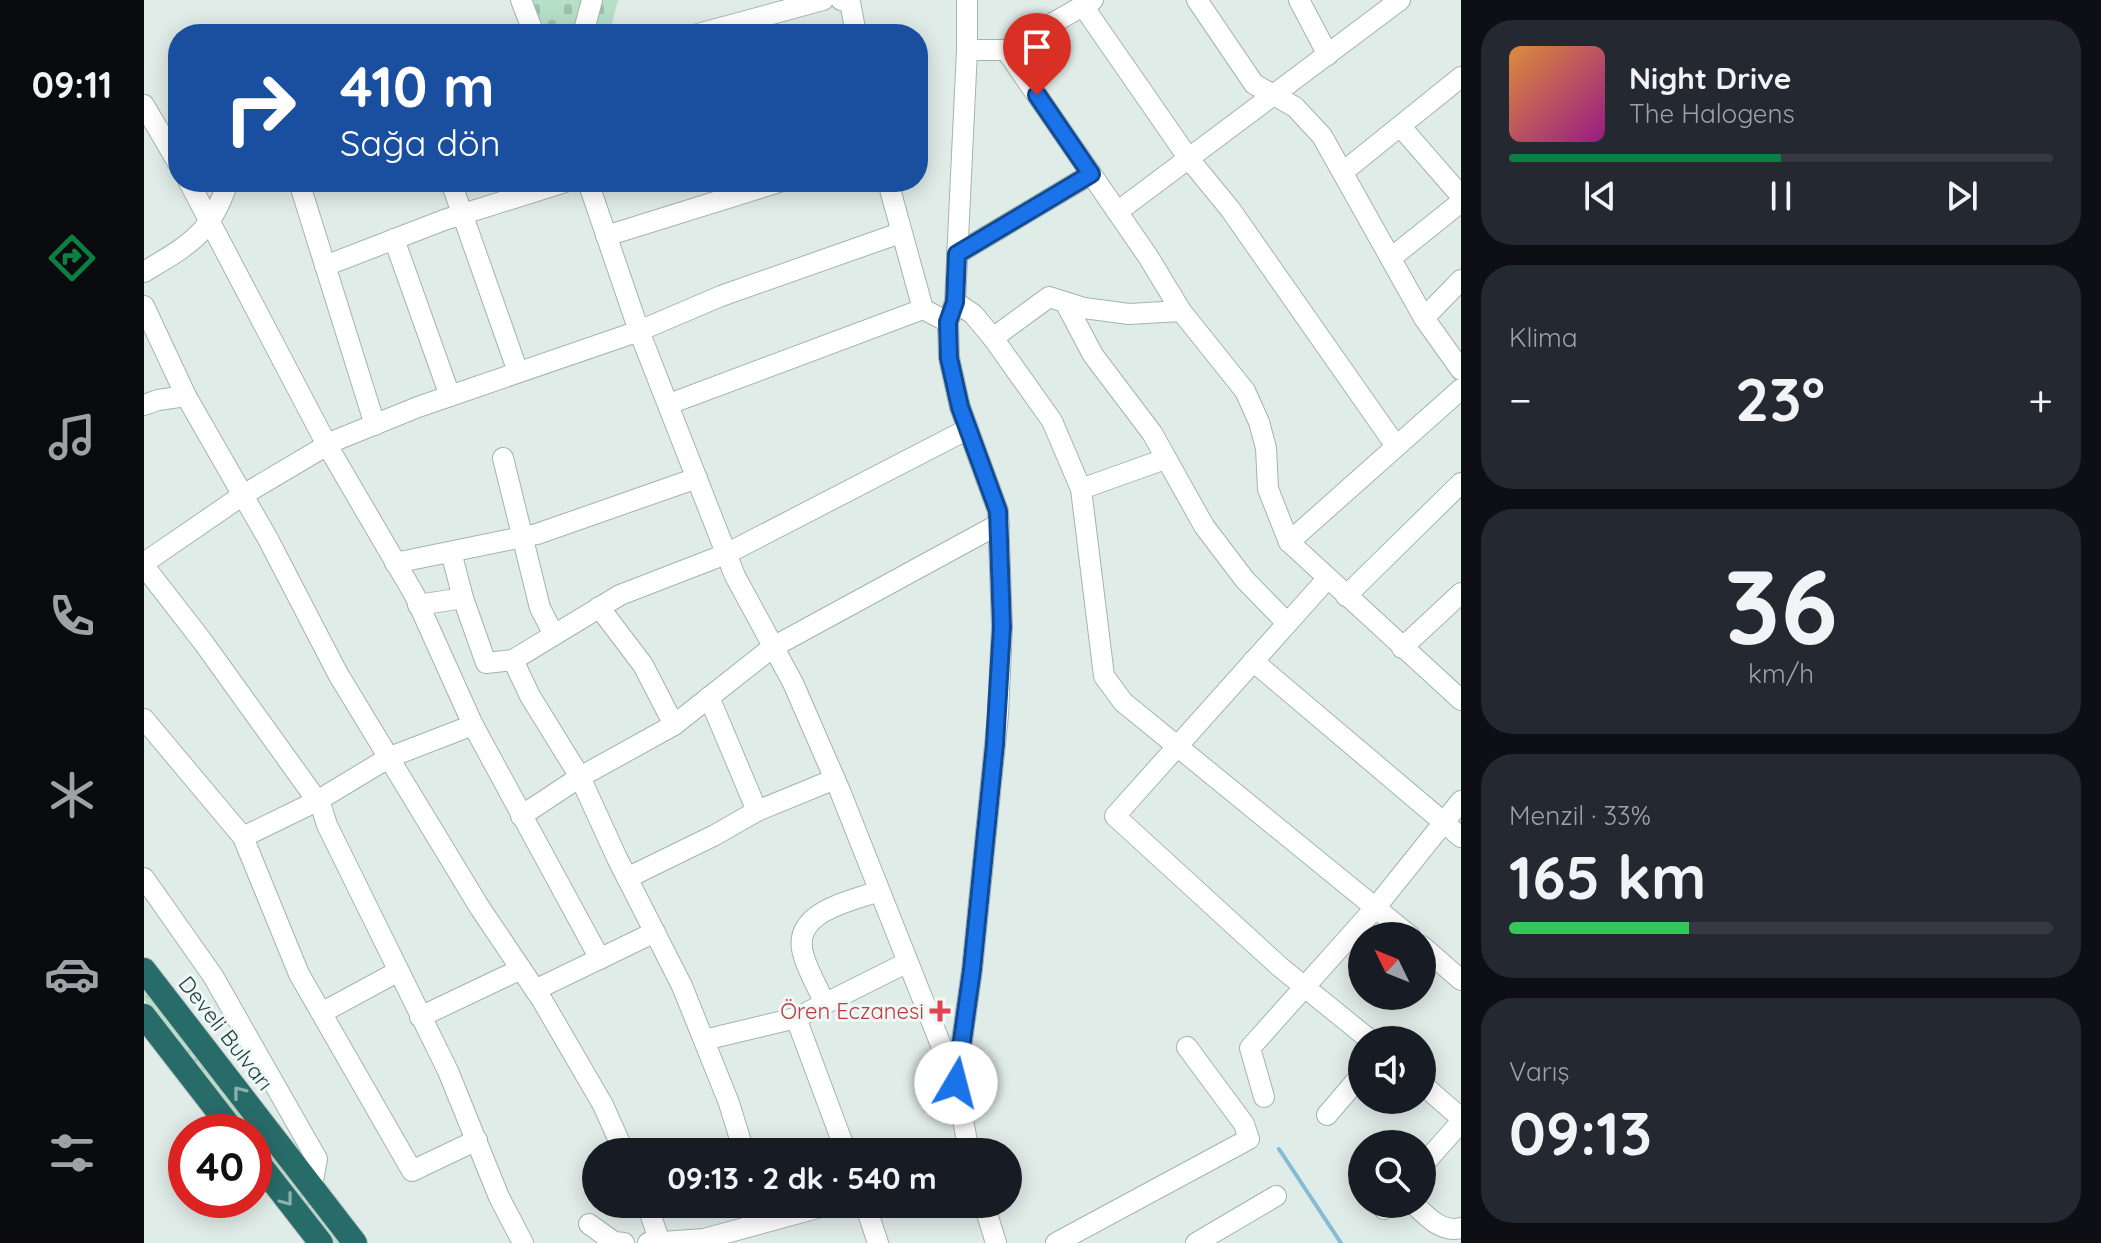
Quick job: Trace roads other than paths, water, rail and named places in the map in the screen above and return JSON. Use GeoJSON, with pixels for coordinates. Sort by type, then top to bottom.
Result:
{"type":"FeatureCollection","features":[{"type":"Feature","properties":{"kind":"highway","name":"Develi Bulvarı"},"geometry":{"type":"LineString","coordinates":[[144,970],[355,1243]]}},
{"type":"Feature","properties":{"kind":"highway"},"geometry":{"type":"LineString","coordinates":[[144,1016],[220,1114]]}},
{"type":"Feature","properties":{"kind":"highway"},"geometry":{"type":"LineString","coordinates":[[272,1180],[321,1243]]}},
{"type":"Feature","properties":{"kind":"street"},"geometry":{"type":"LineString","coordinates":[[521,0],[530,24]]}},
{"type":"Feature","properties":{"kind":"street"},"geometry":{"type":"LineString","coordinates":[[586,24],[592,0]]}},
{"type":"Feature","properties":{"kind":"street"},"geometry":{"type":"LineString","coordinates":[[735,24],[823,0]]}},
{"type":"Feature","properties":{"kind":"street"},"geometry":{"type":"LineString","coordinates":[[841,0],[850,2],[854,24]]}},
{"type":"Feature","properties":{"kind":"street"},"geometry":{"type":"LineString","coordinates":[[956,1083],[972,970],[998,715],[1002,627],[998,511],[960,407],[949,358],[957,254],[967,0]]}},
{"type":"Feature","properties":{"kind":"street"},"geometry":{"type":"LineString","coordinates":[[1197,0],[1254,84],[1295,107],[1322,136],[1424,318],[1461,370]]}},
{"type":"Feature","properties":{"kind":"street"},"geometry":{"type":"LineString","coordinates":[[1299,0],[1328,55]]}},
{"type":"Feature","properties":{"kind":"street"},"geometry":{"type":"LineString","coordinates":[[1117,212],[1399,0]]}},
{"type":"Feature","properties":{"kind":"street"},"geometry":{"type":"LineString","coordinates":[[967,50],[1006,50],[1088,3],[1189,159],[1230,209],[1396,446]]}},
{"type":"Feature","properties":{"kind":"street"},"geometry":{"type":"LineString","coordinates":[[1006,50],[1181,311],[1245,391],[1259,422],[1266,448],[1268,489],[1289,542],[1461,700]]}},
{"type":"Feature","properties":{"kind":"street"},"geometry":{"type":"LineString","coordinates":[[1343,172],[1461,77]]}},
{"type":"Feature","properties":{"kind":"street"},"geometry":{"type":"LineString","coordinates":[[144,105],[168,146]]}},
{"type":"Feature","properties":{"kind":"street"},"geometry":{"type":"LineString","coordinates":[[1391,258],[1461,199],[1401,127]]}},
{"type":"Feature","properties":{"kind":"street"},"geometry":{"type":"LineString","coordinates":[[957,254],[1091,174]]}},
{"type":"Feature","properties":{"kind":"street"},"geometry":{"type":"LineString","coordinates":[[194,192],[327,445],[418,605],[473,725],[600,959]]}},
{"type":"Feature","properties":{"kind":"street"},"geometry":{"type":"LineString","coordinates":[[144,272],[190,244],[209,224],[225,192]]}},
{"type":"Feature","properties":{"kind":"street"},"geometry":{"type":"LineString","coordinates":[[302,192],[375,425]]}},
{"type":"Feature","properties":{"kind":"street"},"geometry":{"type":"LineString","coordinates":[[455,192],[518,372]]}},
{"type":"Feature","properties":{"kind":"street"},"geometry":{"type":"LineString","coordinates":[[325,266],[464,214],[533,192]]}},
{"type":"Feature","properties":{"kind":"street"},"geometry":{"type":"LineString","coordinates":[[591,192],[639,331],[735,576],[793,683],[835,779],[956,1083],[966,1138]]}},
{"type":"Feature","properties":{"kind":"street"},"geometry":{"type":"LineString","coordinates":[[606,236],[747,192]]}},
{"type":"Feature","properties":{"kind":"street"},"geometry":{"type":"LineString","coordinates":[[890,192],[923,309]]}},
{"type":"Feature","properties":{"kind":"street"},"geometry":{"type":"LineString","coordinates":[[523,1243],[499,1197],[448,1071],[397,972],[317,801],[144,564],[243,495],[327,445],[450,396],[639,331],[721,296],[900,233]]}},
{"type":"Feature","properties":{"kind":"street"},"geometry":{"type":"LineString","coordinates":[[394,239],[450,396]]}},
{"type":"Feature","properties":{"kind":"street"},"geometry":{"type":"LineString","coordinates":[[1424,318],[1461,280]]}},
{"type":"Feature","properties":{"kind":"street"},"geometry":{"type":"LineString","coordinates":[[993,338],[1049,297],[1084,308],[1129,314],[1181,311]]}},
{"type":"Feature","properties":{"kind":"street"},"geometry":{"type":"LineString","coordinates":[[1065,302],[1093,355],[1152,433],[1204,526],[1245,580],[1287,623]]}},
{"type":"Feature","properties":{"kind":"street"},"geometry":{"type":"LineString","coordinates":[[144,306],[186,396],[243,495],[338,674],[480,908],[535,990],[603,1105],[618,1138]]}},
{"type":"Feature","properties":{"kind":"street"},"geometry":{"type":"LineString","coordinates":[[669,404],[923,309],[973,314],[1052,421],[1081,489],[1104,676],[1123,702],[1394,922]]}},
{"type":"Feature","properties":{"kind":"street"},"geometry":{"type":"LineString","coordinates":[[1289,542],[1461,389]]}},
{"type":"Feature","properties":{"kind":"street"},"geometry":{"type":"LineString","coordinates":[[144,405],[186,396]]}},
{"type":"Feature","properties":{"kind":"street"},"geometry":{"type":"LineString","coordinates":[[451,552],[486,663],[513,660],[620,595],[726,554],[968,429]]}},
{"type":"Feature","properties":{"kind":"street"},"geometry":{"type":"LineString","coordinates":[[503,458],[540,608],[554,635]]}},
{"type":"Feature","properties":{"kind":"street"},"geometry":{"type":"LineString","coordinates":[[1081,489],[1165,459]]}},
{"type":"Feature","properties":{"kind":"street"},"geometry":{"type":"LineString","coordinates":[[395,563],[523,537],[697,478]]}},
{"type":"Feature","properties":{"kind":"street"},"geometry":{"type":"LineString","coordinates":[[1346,596],[1461,483]]}},
{"type":"Feature","properties":{"kind":"street"},"geometry":{"type":"LineString","coordinates":[[521,816],[580,777],[674,725],[773,647],[999,524]]}},
{"type":"Feature","properties":{"kind":"street"},"geometry":{"type":"LineString","coordinates":[[1327,579],[1115,816],[1280,967],[1354,1026]]}},
{"type":"Feature","properties":{"kind":"street"},"geometry":{"type":"LineString","coordinates":[[1402,648],[1461,593]]}},
{"type":"Feature","properties":{"kind":"street"},"geometry":{"type":"LineString","coordinates":[[418,605],[463,598]]}},
{"type":"Feature","properties":{"kind":"street"},"geometry":{"type":"LineString","coordinates":[[599,607],[643,665],[674,725]]}},
{"type":"Feature","properties":{"kind":"street"},"geometry":{"type":"LineString","coordinates":[[513,660],[530,696],[580,777],[682,986],[729,1103],[740,1138]]}},
{"type":"Feature","properties":{"kind":"street"},"geometry":{"type":"LineString","coordinates":[[1253,661],[1461,837]]}},
{"type":"Feature","properties":{"kind":"street"},"geometry":{"type":"LineString","coordinates":[[709,697],[757,811]]}},
{"type":"Feature","properties":{"kind":"street"},"geometry":{"type":"LineString","coordinates":[[144,719],[243,837],[299,974],[412,1171],[477,1140]]}},
{"type":"Feature","properties":{"kind":"street"},"geometry":{"type":"LineString","coordinates":[[243,837],[317,801],[390,757],[473,725]]}},
{"type":"Feature","properties":{"kind":"street"},"geometry":{"type":"LineString","coordinates":[[627,878],[757,811],[835,779]]}},
{"type":"Feature","properties":{"kind":"street"},"geometry":{"type":"LineString","coordinates":[[1264,1097],[1250,1048],[1376,907],[1461,801]]}},
{"type":"Feature","properties":{"kind":"street"},"geometry":{"type":"LineString","coordinates":[[144,878],[213,976],[317,1159],[312,1186]]}},
{"type":"Feature","properties":{"kind":"street"},"geometry":{"type":"LineString","coordinates":[[825,1004],[803,954],[802,939],[807,924],[818,913],[879,891]]}},
{"type":"Feature","properties":{"kind":"street"},"geometry":{"type":"LineString","coordinates":[[535,990],[655,932]]}},
{"type":"Feature","properties":{"kind":"street"},"geometry":{"type":"LineString","coordinates":[[1436,958],[1461,980]]}},
{"type":"Feature","properties":{"kind":"street"},"geometry":{"type":"LineString","coordinates":[[704,1040],[796,1018],[906,963]]}},
{"type":"Feature","properties":{"kind":"street"},"geometry":{"type":"LineString","coordinates":[[420,1017],[521,969]]}},
{"type":"Feature","properties":{"kind":"street"},"geometry":{"type":"LineString","coordinates":[[323,1012],[397,972]]}},
{"type":"Feature","properties":{"kind":"street"},"geometry":{"type":"LineString","coordinates":[[796,1018],[841,1138]]}},
{"type":"Feature","properties":{"kind":"street"},"geometry":{"type":"LineString","coordinates":[[1056,1243],[1249,1139],[1244,1124],[1187,1047]]}},
{"type":"Feature","properties":{"kind":"street"},"geometry":{"type":"LineString","coordinates":[[1327,1115],[1348,1090]]}},
{"type":"Feature","properties":{"kind":"street"},"geometry":{"type":"LineString","coordinates":[[1436,1097],[1461,1120],[1436,1149]]}},
{"type":"Feature","properties":{"kind":"street"},"geometry":{"type":"LineString","coordinates":[[1196,1243],[1276,1196]]}},
{"type":"Feature","properties":{"kind":"street"},"geometry":{"type":"LineString","coordinates":[[652,1218],[660,1243]]}},
{"type":"Feature","properties":{"kind":"street"},"geometry":{"type":"LineString","coordinates":[[648,1243],[706,1241],[753,1218]]}},
{"type":"Feature","properties":{"kind":"street"},"geometry":{"type":"LineString","coordinates":[[870,1218],[878,1243]]}},
{"type":"Feature","properties":{"kind":"street"},"geometry":{"type":"LineString","coordinates":[[988,1218],[996,1243]]}},
{"type":"Feature","properties":{"kind":"street"},"geometry":{"type":"LineString","coordinates":[[1429,1218],[1445,1229],[1461,1228]]}},
{"type":"Feature","properties":{"kind":"street"},"geometry":{"type":"LineString","coordinates":[[589,1224],[614,1242],[624,1243]]}},
{"type":"Feature","properties":{"kind":"waterway"},"geometry":{"type":"LineString","coordinates":[[1279,1149],[1341,1243]]}},
{"type":"Feature","properties":{"kind":"place","name":"Ören Eczanesi"},"geometry":{"type":"Point","coordinates":[940,1011]}}]}
